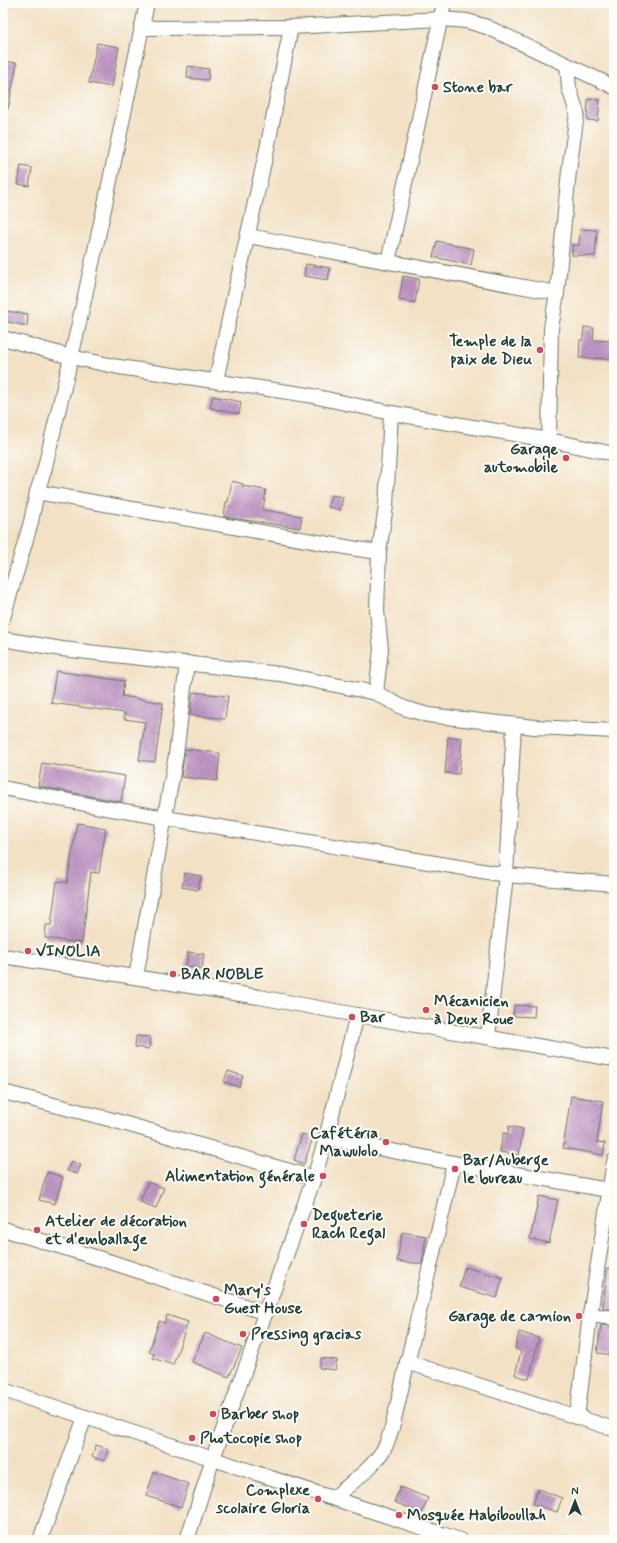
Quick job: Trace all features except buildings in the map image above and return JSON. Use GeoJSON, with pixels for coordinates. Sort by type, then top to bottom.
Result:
{"type":"FeatureCollection","features":[{"type":"Feature","properties":{"kind":"street"},"geometry":{"type":"LineString","coordinates":[[3,618],[44,471],[71,357],[112,175],[147,3]]}},
{"type":"Feature","properties":{"kind":"street"},"geometry":{"type":"LineString","coordinates":[[388,262],[444,3]]}},
{"type":"Feature","properties":{"kind":"street"},"geometry":{"type":"LineString","coordinates":[[141,28],[291,27],[441,19],[467,21],[487,27],[614,87]]}},
{"type":"Feature","properties":{"kind":"street"},"geometry":{"type":"LineString","coordinates":[[216,381],[230,311],[248,236],[291,27]]}},
{"type":"Feature","properties":{"kind":"street"},"geometry":{"type":"LineString","coordinates":[[549,440],[551,328],[557,293],[568,171],[577,113],[569,88],[567,65]]}},
{"type":"Feature","properties":{"kind":"street"},"geometry":{"type":"LineString","coordinates":[[248,236],[557,293]]}},
{"type":"Feature","properties":{"kind":"street"},"geometry":{"type":"LineString","coordinates":[[3,338],[71,357],[119,367],[308,395],[391,412],[549,440],[614,454]]}},
{"type":"Feature","properties":{"kind":"street"},"geometry":{"type":"LineString","coordinates":[[376,693],[381,649],[377,611],[378,552],[386,506],[391,412]]}},
{"type":"Feature","properties":{"kind":"street"},"geometry":{"type":"LineString","coordinates":[[37,492],[378,552]]}},
{"type":"Feature","properties":{"kind":"street"},"geometry":{"type":"LineString","coordinates":[[3,639],[62,649],[280,674],[376,693],[404,708],[428,715],[514,725],[614,731]]}},
{"type":"Feature","properties":{"kind":"street"},"geometry":{"type":"LineString","coordinates":[[136,977],[176,755],[187,663]]}},
{"type":"Feature","properties":{"kind":"street"},"geometry":{"type":"LineString","coordinates":[[488,1037],[506,875],[514,725]]}},
{"type":"Feature","properties":{"kind":"street"},"geometry":{"type":"LineString","coordinates":[[3,788],[506,875],[614,884]]}},
{"type":"Feature","properties":{"kind":"street"},"geometry":{"type":"LineString","coordinates":[[3,956],[259,997],[356,1015],[614,1058]]}},
{"type":"Feature","properties":{"kind":"street"},"geometry":{"type":"LineString","coordinates":[[188,1540],[213,1458],[314,1178],[326,1138],[356,1015]]}},
{"type":"Feature","properties":{"kind":"street"},"geometry":{"type":"LineString","coordinates":[[3,1092],[109,1119],[314,1178]]}},
{"type":"Feature","properties":{"kind":"street"},"geometry":{"type":"LineString","coordinates":[[326,1138],[454,1163],[611,1190]]}},
{"type":"Feature","properties":{"kind":"street"},"geometry":{"type":"LineString","coordinates":[[577,1416],[590,1315],[611,1190],[614,1161]]}},
{"type":"Feature","properties":{"kind":"street"},"geometry":{"type":"LineString","coordinates":[[333,1498],[359,1477],[378,1457],[385,1446],[392,1428],[454,1163]]}},
{"type":"Feature","properties":{"kind":"street"},"geometry":{"type":"LineString","coordinates":[[3,1229],[266,1313]]}},
{"type":"Feature","properties":{"kind":"street"},"geometry":{"type":"LineString","coordinates":[[590,1315],[614,1318]]}},
{"type":"Feature","properties":{"kind":"street"},"geometry":{"type":"LineString","coordinates":[[407,1362],[483,1388],[577,1416],[614,1429]]}},
{"type":"Feature","properties":{"kind":"street"},"geometry":{"type":"LineString","coordinates":[[3,1390],[460,1540]]}},
{"type":"Feature","properties":{"kind":"street"},"geometry":{"type":"LineString","coordinates":[[40,1540],[85,1417]]}},
{"type":"Feature","properties":{"kind":"place","name":"Stone bar"},"geometry":{"type":"Point","coordinates":[435,87]}},
{"type":"Feature","properties":{"kind":"place","name":"Temple de la paix de Dieu"},"geometry":{"type":"Point","coordinates":[540,350]}},
{"type":"Feature","properties":{"kind":"place","name":"Garage automobile"},"geometry":{"type":"Point","coordinates":[566,458]}},
{"type":"Feature","properties":{"kind":"place","name":"VINOLIA"},"geometry":{"type":"Point","coordinates":[28,951]}},
{"type":"Feature","properties":{"kind":"place","name":"BAR NOBLE"},"geometry":{"type":"Point","coordinates":[173,974]}},
{"type":"Feature","properties":{"kind":"place","name":"Mécanicien à Deux Roue"},"geometry":{"type":"Point","coordinates":[426,1010]}},
{"type":"Feature","properties":{"kind":"place","name":"Bar"},"geometry":{"type":"Point","coordinates":[352,1017]}},
{"type":"Feature","properties":{"kind":"place","name":"Cafétéria Mawulolo"},"geometry":{"type":"Point","coordinates":[386,1142]}},
{"type":"Feature","properties":{"kind":"place","name":"Bar/Auberge le bureau"},"geometry":{"type":"Point","coordinates":[455,1169]}},
{"type":"Feature","properties":{"kind":"place","name":"Alimentation générale"},"geometry":{"type":"Point","coordinates":[323,1176]}},
{"type":"Feature","properties":{"kind":"place","name":"Degueterie Rach Regal"},"geometry":{"type":"Point","coordinates":[304,1224]}},
{"type":"Feature","properties":{"kind":"place","name":"Atelier de décoration et d'emballage"},"geometry":{"type":"Point","coordinates":[37,1230]}},
{"type":"Feature","properties":{"kind":"place","name":"Mary's Guest House"},"geometry":{"type":"Point","coordinates":[216,1299]}},
{"type":"Feature","properties":{"kind":"place","name":"Garage de camion"},"geometry":{"type":"Point","coordinates":[579,1316]}},
{"type":"Feature","properties":{"kind":"place","name":"Pressing gracias"},"geometry":{"type":"Point","coordinates":[243,1334]}},
{"type":"Feature","properties":{"kind":"place","name":"Barber shop"},"geometry":{"type":"Point","coordinates":[213,1414]}},
{"type":"Feature","properties":{"kind":"place","name":"Photocopie shop"},"geometry":{"type":"Point","coordinates":[192,1438]}},
{"type":"Feature","properties":{"kind":"place","name":"Complexe scolaire Gloria"},"geometry":{"type":"Point","coordinates":[318,1499]}},
{"type":"Feature","properties":{"kind":"place","name":"Mosquée Habiboullah"},"geometry":{"type":"Point","coordinates":[399,1515]}}]}
